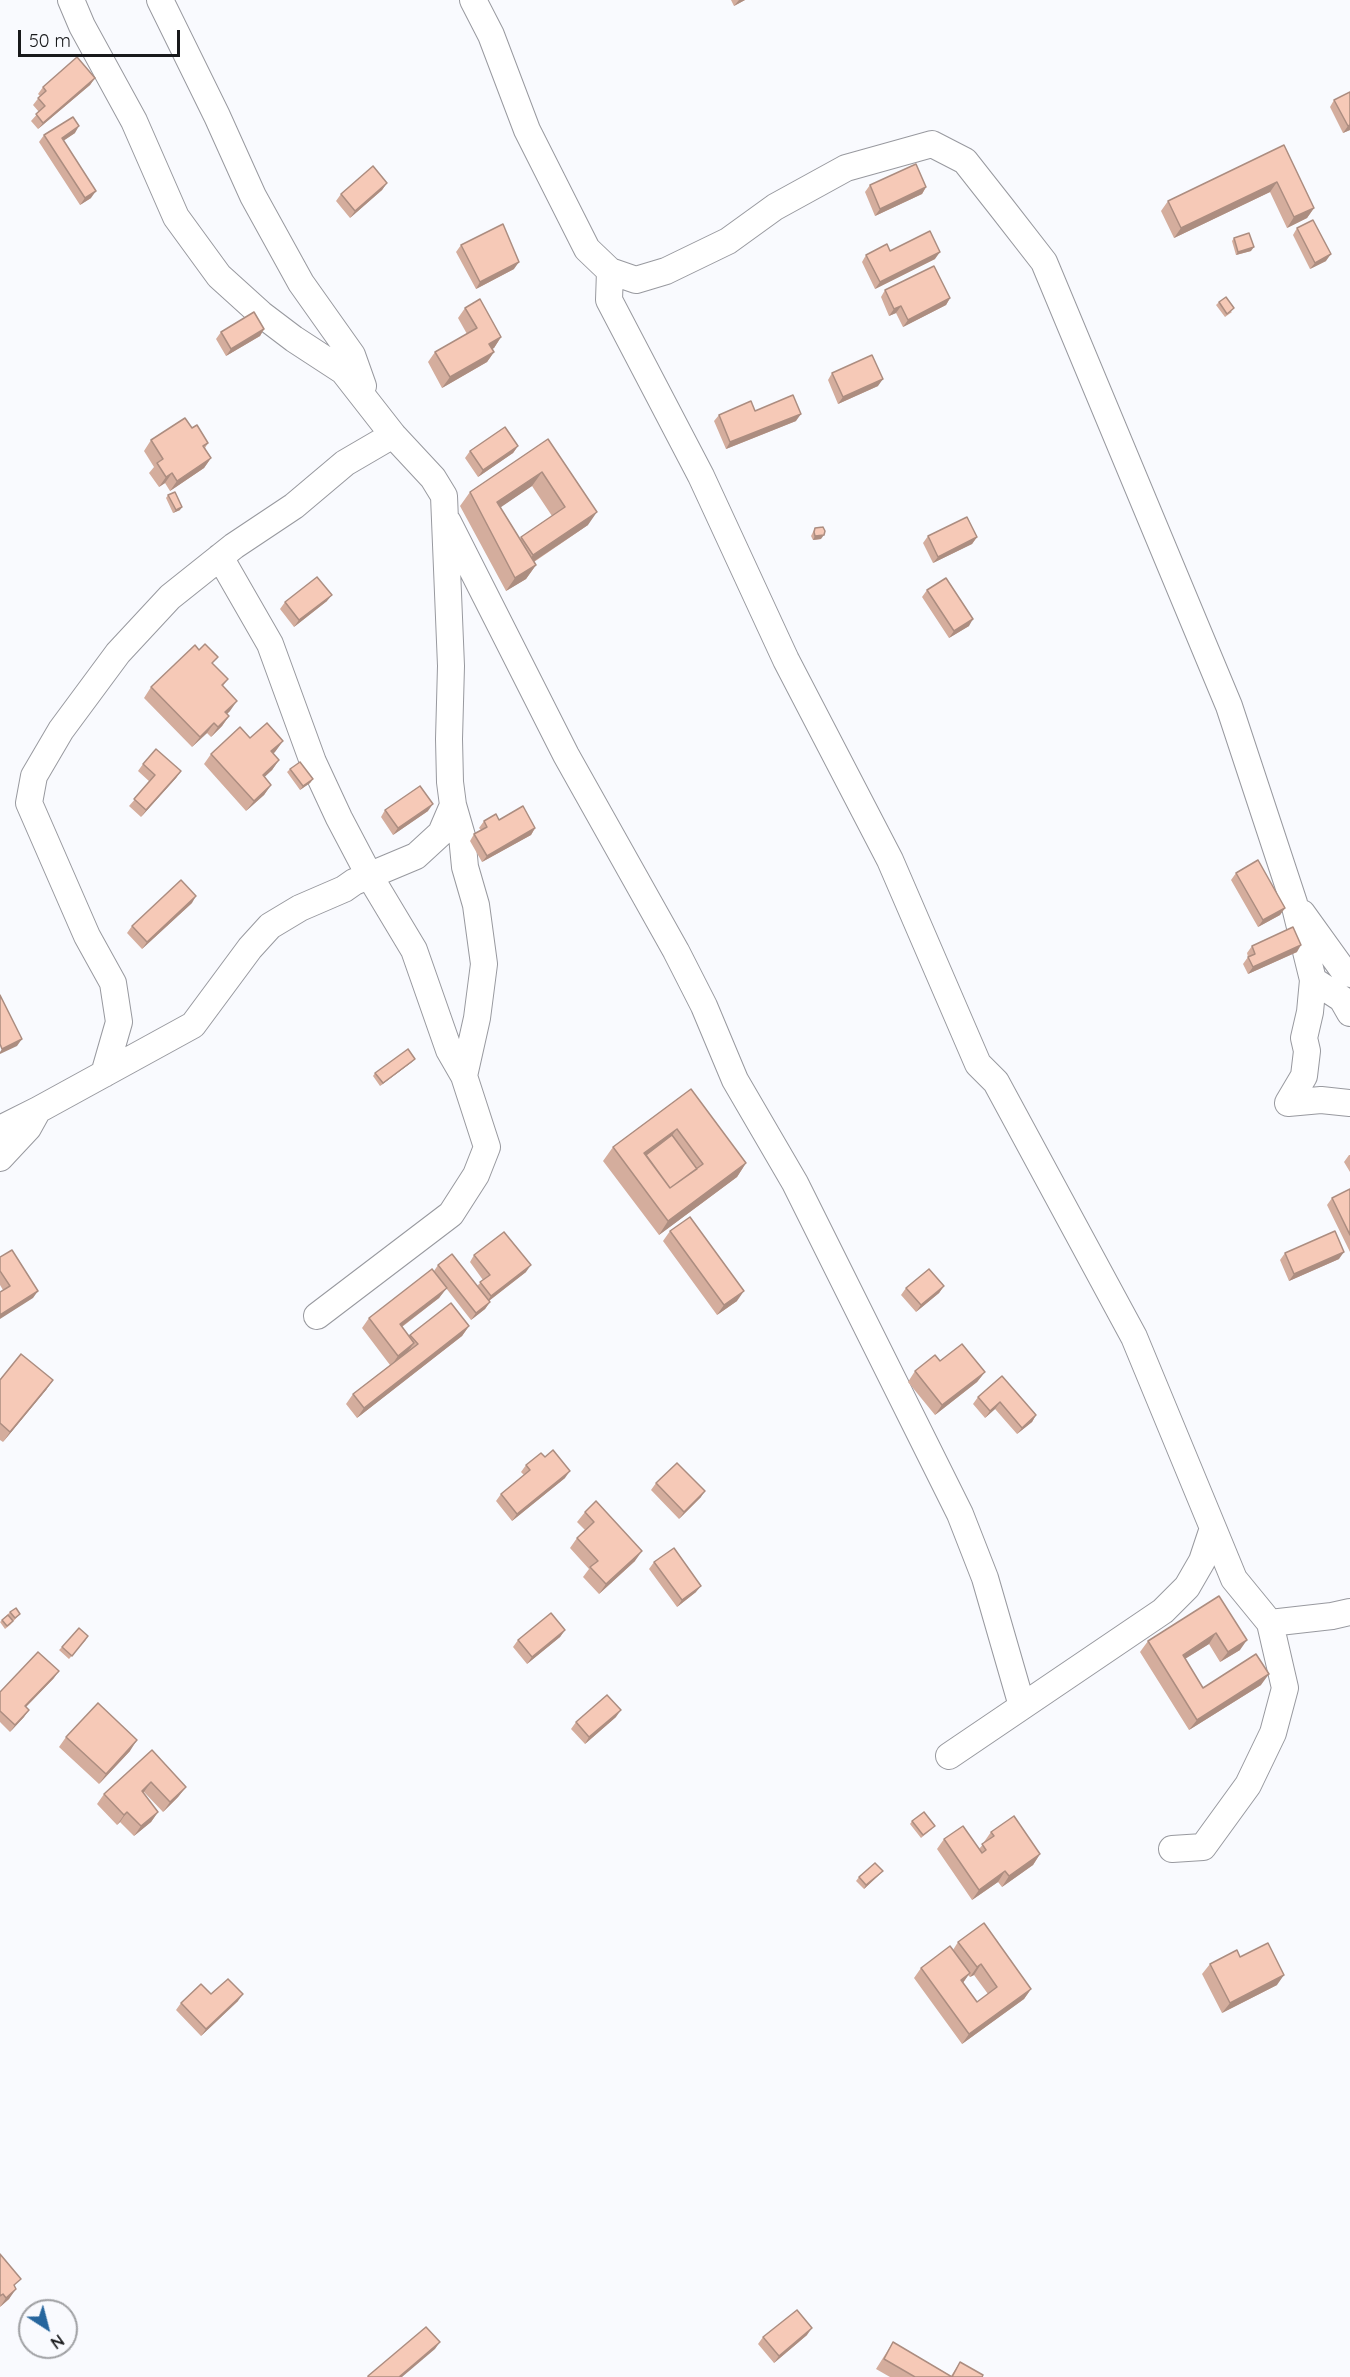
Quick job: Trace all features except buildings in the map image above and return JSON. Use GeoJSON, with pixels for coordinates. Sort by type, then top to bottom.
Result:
{"type":"FeatureCollection","features":[{"type":"Feature","properties":{"kind":"street"},"geometry":{"type":"LineString","coordinates":[[71,0],[81,26],[134,122],[176,217],[219,276],[261,314],[294,339],[344,371],[393,435],[433,478],[444,496],[447,519],[446,550],[451,666],[449,739],[453,805],[462,836],[465,867],[476,905],[484,964],[477,1018],[464,1076]]}},
{"type":"Feature","properties":{"kind":"street"},"geometry":{"type":"LineString","coordinates":[[160,0],[253,196],[301,283],[352,355],[370,405]]}},
{"type":"Feature","properties":{"kind":"street"},"geometry":{"type":"LineString","coordinates":[[473,0],[491,35],[527,130],[587,249],[610,271],[636,280],[666,271],[728,241],[775,207],[846,168],[932,144],[965,161],[1044,262],[1229,706],[1294,903],[1313,980],[1310,1012],[1304,1038],[1307,1051],[1304,1076],[1288,1103],[1321,1101],[1350,1103]]}},
{"type":"Feature","properties":{"kind":"street"},"geometry":{"type":"LineString","coordinates":[[610,271],[609,300],[701,476],[786,660],[890,860],[978,1064],[996,1082],[1134,1337],[1234,1579],[1270,1623],[1285,1688],[1273,1733],[1248,1785],[1203,1847],[1172,1849]]}},
{"type":"Feature","properties":{"kind":"street"},"geometry":{"type":"LineString","coordinates":[[104,1074],[119,1022],[113,983],[87,936],[29,803],[34,776],[61,730],[118,653],[170,597],[220,557],[294,506],[345,463],[393,435]]}},
{"type":"Feature","properties":{"kind":"street"},"geometry":{"type":"LineString","coordinates":[[447,519],[566,755],[676,951],[704,1006],[735,1080],[795,1183],[960,1514],[985,1578],[1022,1706]]}},
{"type":"Feature","properties":{"kind":"street"},"geometry":{"type":"LineString","coordinates":[[220,557],[270,644],[313,762],[339,818],[369,875],[414,950],[449,1050],[464,1076],[487,1147],[476,1175],[451,1214],[317,1316]]}},
{"type":"Feature","properties":{"kind":"street"},"geometry":{"type":"LineString","coordinates":[[0,1129],[193,1025],[250,948],[270,926],[369,875],[416,856],[441,833],[453,805]]}},
{"type":"Feature","properties":{"kind":"street"},"geometry":{"type":"LineString","coordinates":[[1294,903],[1343,970],[1350,974]]}},
{"type":"Feature","properties":{"kind":"street"},"geometry":{"type":"LineString","coordinates":[[1313,980],[1342,999],[1350,1013]]}},
{"type":"Feature","properties":{"kind":"street"},"geometry":{"type":"LineString","coordinates":[[0,1158],[28,1128],[38,1110]]}},
{"type":"Feature","properties":{"kind":"street"},"geometry":{"type":"LineString","coordinates":[[949,1756],[1163,1611],[1187,1587],[1202,1561],[1213,1528]]}},
{"type":"Feature","properties":{"kind":"street"},"geometry":{"type":"LineString","coordinates":[[1270,1623],[1350,1612]]}}]}
